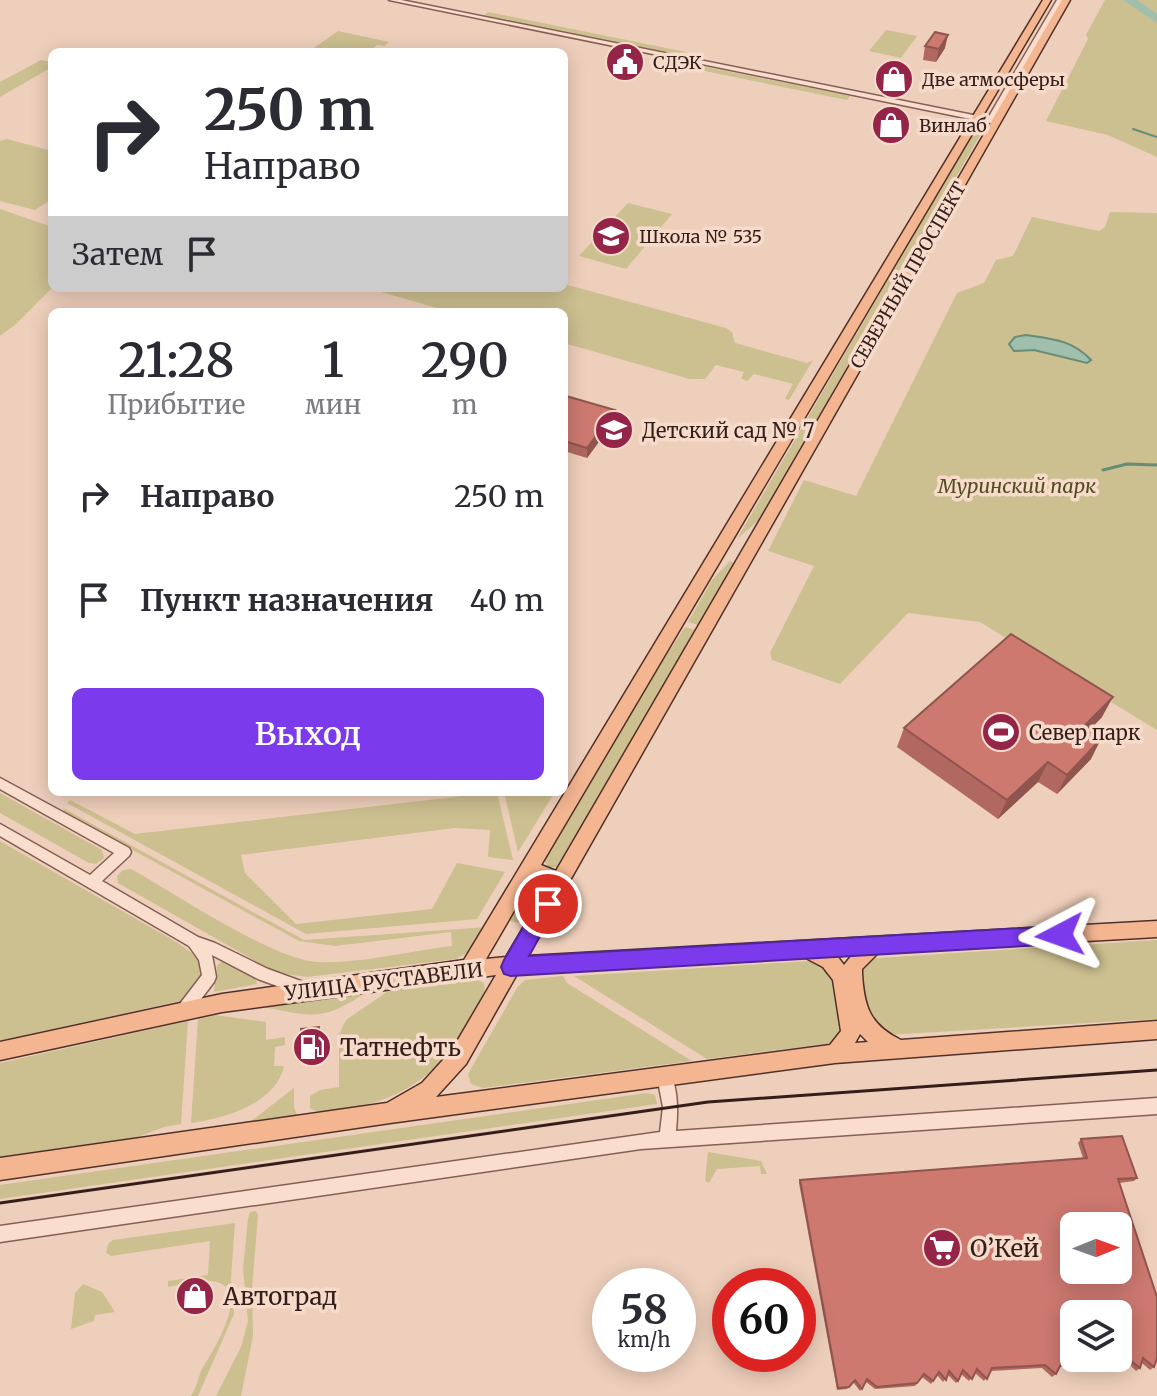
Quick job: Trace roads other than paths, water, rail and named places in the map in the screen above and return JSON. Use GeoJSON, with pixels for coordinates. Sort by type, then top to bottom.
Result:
{"type":"FeatureCollection","features":[{"type":"Feature","properties":{"kind":"main road","name":"СЕВЕРНЫЙ ПРОСПЕКТ"},"geometry":{"type":"LineString","coordinates":[[390,1113],[429,1090],[459,1057],[750,550],[987,121],[1047,0]]}},
{"type":"Feature","properties":{"kind":"main road","name":"СЕВЕРНЫЙ ПРОСПЕКТ"},"geometry":{"type":"LineString","coordinates":[[470,968],[725,542],[987,121],[1066,0]]}},
{"type":"Feature","properties":{"kind":"main road"},"geometry":{"type":"LineString","coordinates":[[725,542],[750,550]]}},
{"type":"Feature","properties":{"kind":"main road"},"geometry":{"type":"LineString","coordinates":[[531,869],[561,881]]}},
{"type":"Feature","properties":{"kind":"main road","name":"УЛИЦА РУСТАВЕЛИ"},"geometry":{"type":"LineString","coordinates":[[0,1051],[184,1011],[304,989],[470,968],[1157,929]]}},
{"type":"Feature","properties":{"kind":"main road"},"geometry":{"type":"LineString","coordinates":[[872,947],[853,966],[852,977],[863,1022],[877,1037],[898,1048]]}},
{"type":"Feature","properties":{"kind":"main road"},"geometry":{"type":"LineString","coordinates":[[809,950],[830,961],[842,977],[851,1033],[835,1054]]}},
{"type":"Feature","properties":{"kind":"main road"},"geometry":{"type":"LineString","coordinates":[[0,1169],[835,1054],[1157,1030]]}},
{"type":"Feature","properties":{"kind":"street"},"geometry":{"type":"LineString","coordinates":[[392,0],[987,121]]}},
{"type":"Feature","properties":{"kind":"street","name":"СЕВЕРНЫЙ ПРОСПЕКТ"},"geometry":{"type":"LineString","coordinates":[[987,121],[1060,0]]}},
{"type":"Feature","properties":{"kind":"street"},"geometry":{"type":"LineString","coordinates":[[0,783],[124,852],[93,881]]}},
{"type":"Feature","properties":{"kind":"street"},"geometry":{"type":"LineString","coordinates":[[0,829],[194,942],[304,989]]}},
{"type":"Feature","properties":{"kind":"street"},"geometry":{"type":"LineString","coordinates":[[184,1011],[209,977],[206,958],[194,942]]}},
{"type":"Feature","properties":{"kind":"street"},"geometry":{"type":"LineString","coordinates":[[665,1076],[671,1107],[667,1138]]}},
{"type":"Feature","properties":{"kind":"street"},"geometry":{"type":"LineString","coordinates":[[0,1234],[667,1138],[1157,1106]]}},
{"type":"Feature","properties":{"kind":"waterway"},"geometry":{"type":"LineString","coordinates":[[1129,0],[1157,19]]}},
{"type":"Feature","properties":{"kind":"waterway"},"geometry":{"type":"LineString","coordinates":[[1133,129],[1157,137]]}},
{"type":"Feature","properties":{"kind":"waterway"},"geometry":{"type":"LineString","coordinates":[[1103,470],[1127,464],[1157,465]]}},
{"type":"Feature","properties":{"kind":"tram line"},"geometry":{"type":"LineString","coordinates":[[0,1203],[708,1102],[1157,1070]]}},
{"type":"Feature","properties":{"kind":"place","name":"СДЭК"},"geometry":{"type":"Point","coordinates":[625,62]}},
{"type":"Feature","properties":{"kind":"place","name":"Две атмосферы"},"geometry":{"type":"Point","coordinates":[894,79]}},
{"type":"Feature","properties":{"kind":"place","name":"Винлаб"},"geometry":{"type":"Point","coordinates":[891,125]}},
{"type":"Feature","properties":{"kind":"place","name":"Школа № 535"},"geometry":{"type":"Point","coordinates":[611,236]}},
{"type":"Feature","properties":{"kind":"place","name":"Детский сад № 7"},"geometry":{"type":"Point","coordinates":[614,430]}},
{"type":"Feature","properties":{"kind":"place","name":"Север парк"},"geometry":{"type":"Point","coordinates":[1001,732]}},
{"type":"Feature","properties":{"kind":"place","name":"Татнефть"},"geometry":{"type":"Point","coordinates":[312,1047]}},
{"type":"Feature","properties":{"kind":"place","name":"О’Кей"},"geometry":{"type":"Point","coordinates":[942,1248]}},
{"type":"Feature","properties":{"kind":"place","name":"Автоград"},"geometry":{"type":"Point","coordinates":[195,1296]}},
{"type":"Feature","properties":{"kind":"park label","name":"Муринский парк"},"geometry":{"type":"Point","coordinates":[1017,485]}}]}
